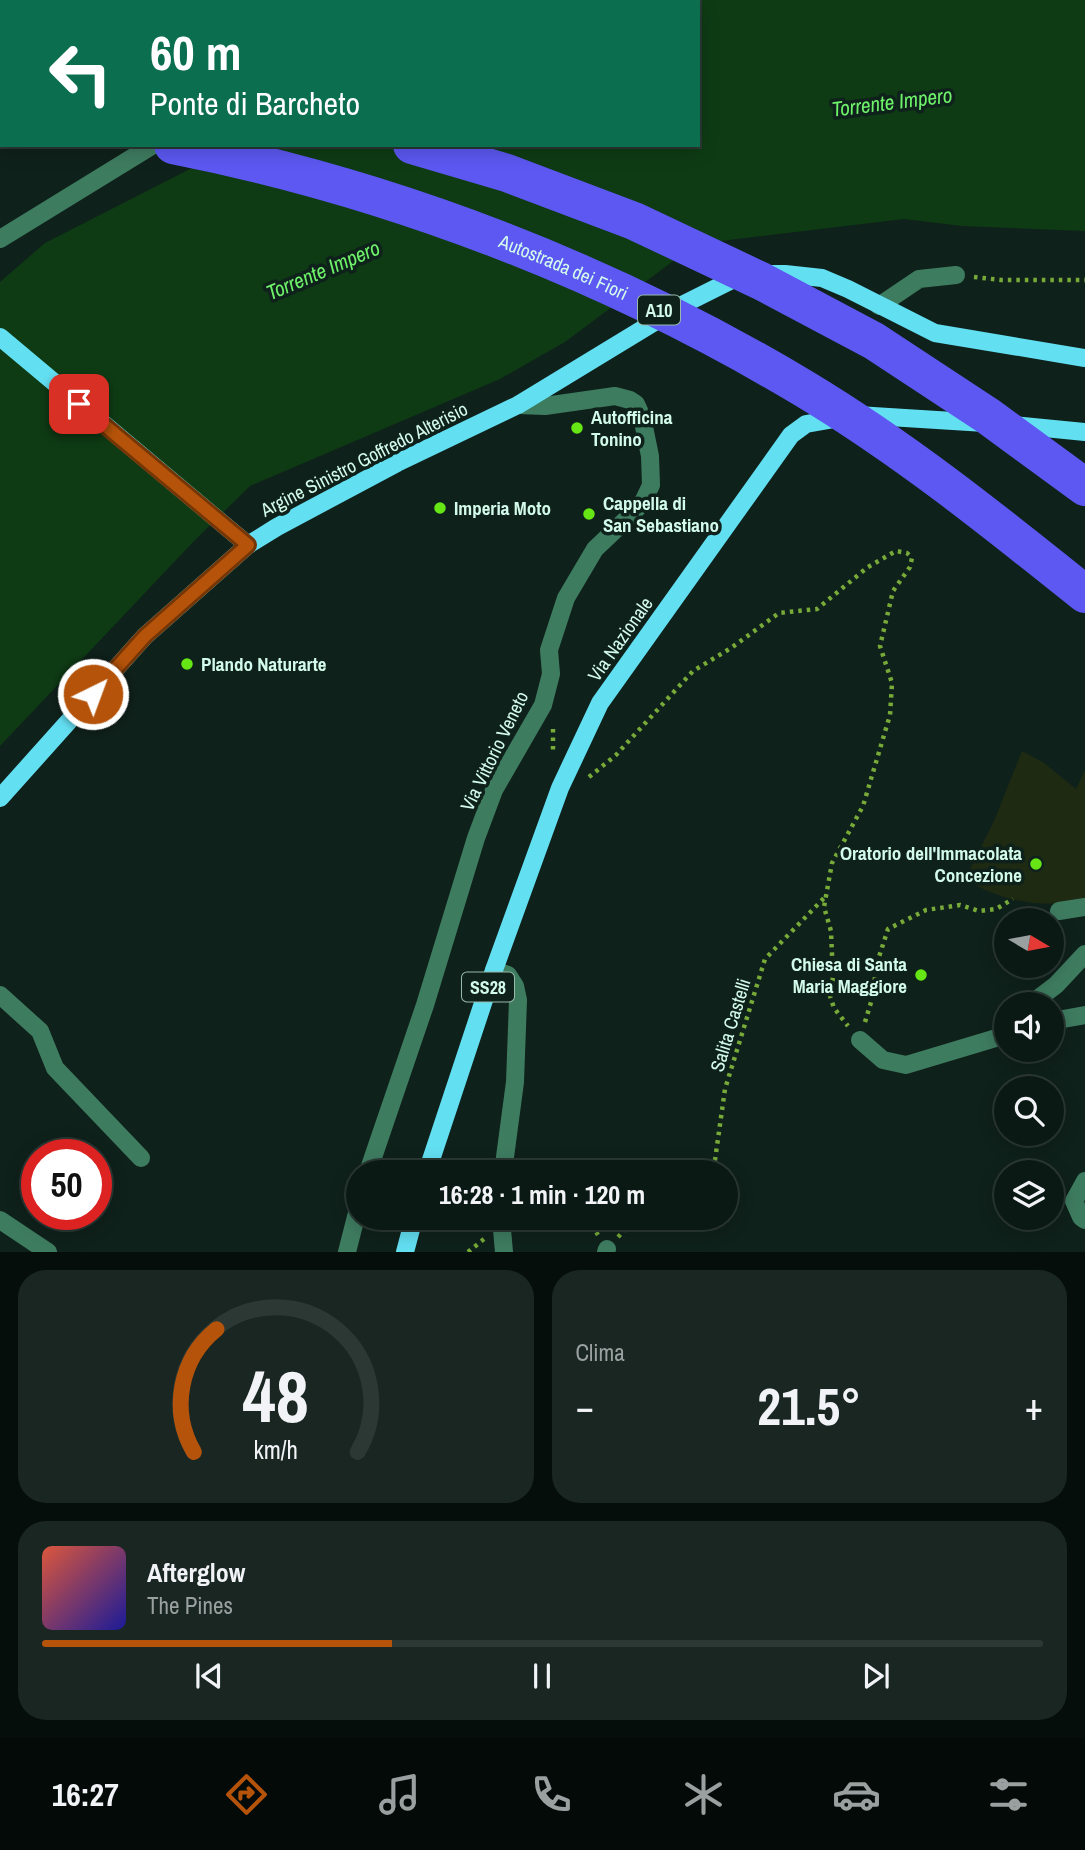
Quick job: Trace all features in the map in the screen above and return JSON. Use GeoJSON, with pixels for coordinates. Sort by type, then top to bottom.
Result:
{"type":"FeatureCollection","features":[{"type":"Feature","properties":{"kind":"highway","name":"Autostrada dei Fiori"},"geometry":{"type":"LineString","coordinates":[[183,147],[247,160],[397,203],[523,248],[677,318],[803,388],[919,465],[1085,594]]}},
{"type":"Feature","properties":{"kind":"highway"},"geometry":{"type":"LineString","coordinates":[[419,147],[507,173],[634,221],[761,281],[874,341],[988,416],[1085,488]]}},
{"type":"Feature","properties":{"kind":"main road","name":"Argine Sinistro Goffredo Alterisio"},"geometry":{"type":"LineString","coordinates":[[0,798],[145,636],[248,545],[397,463],[518,405],[684,304],[732,280],[762,274],[822,278],[935,333],[1085,358]]}},
{"type":"Feature","properties":{"kind":"main road"},"geometry":{"type":"LineString","coordinates":[[0,337],[248,545]]}},
{"type":"Feature","properties":{"kind":"main road","name":"Via Nazionale"},"geometry":{"type":"LineString","coordinates":[[431,1160],[494,970],[560,788],[600,703],[791,435],[806,424],[858,415],[1085,432]]}},
{"type":"Feature","properties":{"kind":"main road"},"geometry":{"type":"LineString","coordinates":[[405,1251],[411,1230]]}},
{"type":"Feature","properties":{"kind":"street"},"geometry":{"type":"LineString","coordinates":[[0,239],[150,147]]}},
{"type":"Feature","properties":{"kind":"street"},"geometry":{"type":"LineString","coordinates":[[879,306],[919,279],[956,275]]}},
{"type":"Feature","properties":{"kind":"street","name":"Via Vittorio Veneto"},"geometry":{"type":"LineString","coordinates":[[372,1160],[494,790],[541,710],[551,674],[549,650],[566,598],[595,550],[633,513],[648,494],[652,475],[640,410],[630,400],[615,396],[545,406],[518,405]]}},
{"type":"Feature","properties":{"kind":"street"},"geometry":{"type":"LineString","coordinates":[[1064,910],[1085,907]]}},
{"type":"Feature","properties":{"kind":"street"},"geometry":{"type":"LineString","coordinates":[[1047,992],[1085,954]]}},
{"type":"Feature","properties":{"kind":"street"},"geometry":{"type":"LineString","coordinates":[[494,970],[508,975],[515,986],[518,1000],[515,1082],[505,1160]]}},
{"type":"Feature","properties":{"kind":"street"},"geometry":{"type":"LineString","coordinates":[[0,995],[40,1031],[55,1068],[141,1158]]}},
{"type":"Feature","properties":{"kind":"street"},"geometry":{"type":"LineString","coordinates":[[1064,1017],[1085,1015]]}},
{"type":"Feature","properties":{"kind":"street"},"geometry":{"type":"LineString","coordinates":[[947,1055],[994,1030]]}},
{"type":"Feature","properties":{"kind":"street"},"geometry":{"type":"LineString","coordinates":[[860,1040],[883,1060],[906,1065],[994,1039]]}},
{"type":"Feature","properties":{"kind":"street"},"geometry":{"type":"LineString","coordinates":[[1085,1181],[1074,1201],[1085,1220]]}},
{"type":"Feature","properties":{"kind":"street"},"geometry":{"type":"LineString","coordinates":[[0,1220],[48,1251]]}},
{"type":"Feature","properties":{"kind":"street"},"geometry":{"type":"LineString","coordinates":[[348,1251],[353,1230]]}},
{"type":"Feature","properties":{"kind":"street"},"geometry":{"type":"LineString","coordinates":[[502,1230],[504,1251]]}},
{"type":"Feature","properties":{"kind":"path"},"geometry":{"type":"LineString","coordinates":[[956,275],[1001,280],[1085,280]]}},
{"type":"Feature","properties":{"kind":"path"},"geometry":{"type":"LineString","coordinates":[[560,788],[584,781],[616,755],[693,671],[731,648],[779,613],[817,609],[868,567],[896,551],[906,553],[912,558],[910,567],[892,591],[880,646],[892,683],[890,715],[863,806],[832,863],[825,897],[824,907],[831,931],[831,996],[834,1008],[860,1040]]}},
{"type":"Feature","properties":{"kind":"path","name":"Salita Castelli"},"geometry":{"type":"LineString","coordinates":[[715,1160],[725,1089],[765,959],[825,897]]}},
{"type":"Feature","properties":{"kind":"path"},"geometry":{"type":"LineString","coordinates":[[860,1040],[872,999],[877,963],[888,929],[926,910],[960,905],[979,911],[996,909],[1013,899]]}},
{"type":"Feature","properties":{"kind":"shaded area"},"geometry":{"type":"Polygon","coordinates":[[[1022,751],[1044,763],[1076,789],[1085,770],[1085,900],[1054,904],[1023,902],[993,893],[965,879],[994,821],[1022,751]]]}},
{"type":"Feature","properties":{"kind":"water","name":"Torrente Impero"},"geometry":{"type":"Polygon","coordinates":[[[700,0],[1085,0],[1085,231],[962,226],[904,219],[696,244],[565,342],[500,379],[250,486],[194,541],[0,746],[0,282],[45,243],[233,147],[700,147],[700,0]]]}},
{"type":"Feature","properties":{"kind":"place","name":"Autofficina Tonino"},"geometry":{"type":"Point","coordinates":[577,428]}},
{"type":"Feature","properties":{"kind":"place","name":"Imperia Moto"},"geometry":{"type":"Point","coordinates":[440,508]}},
{"type":"Feature","properties":{"kind":"place","name":"Cappella di San Sebastiano"},"geometry":{"type":"Point","coordinates":[589,514]}},
{"type":"Feature","properties":{"kind":"place","name":"Plando Naturarte"},"geometry":{"type":"Point","coordinates":[187,664]}},
{"type":"Feature","properties":{"kind":"place","name":"Oratorio dell'Immacolata Concezione"},"geometry":{"type":"Point","coordinates":[1036,864]}},
{"type":"Feature","properties":{"kind":"place","name":"Chiesa di Santa Maria Maggiore"},"geometry":{"type":"Point","coordinates":[921,975]}},
{"type":"Feature","properties":{"kind":"route"},"geometry":{"type":"LineString","coordinates":[[79,404],[248,545],[145,636],[93,694]]}}]}
